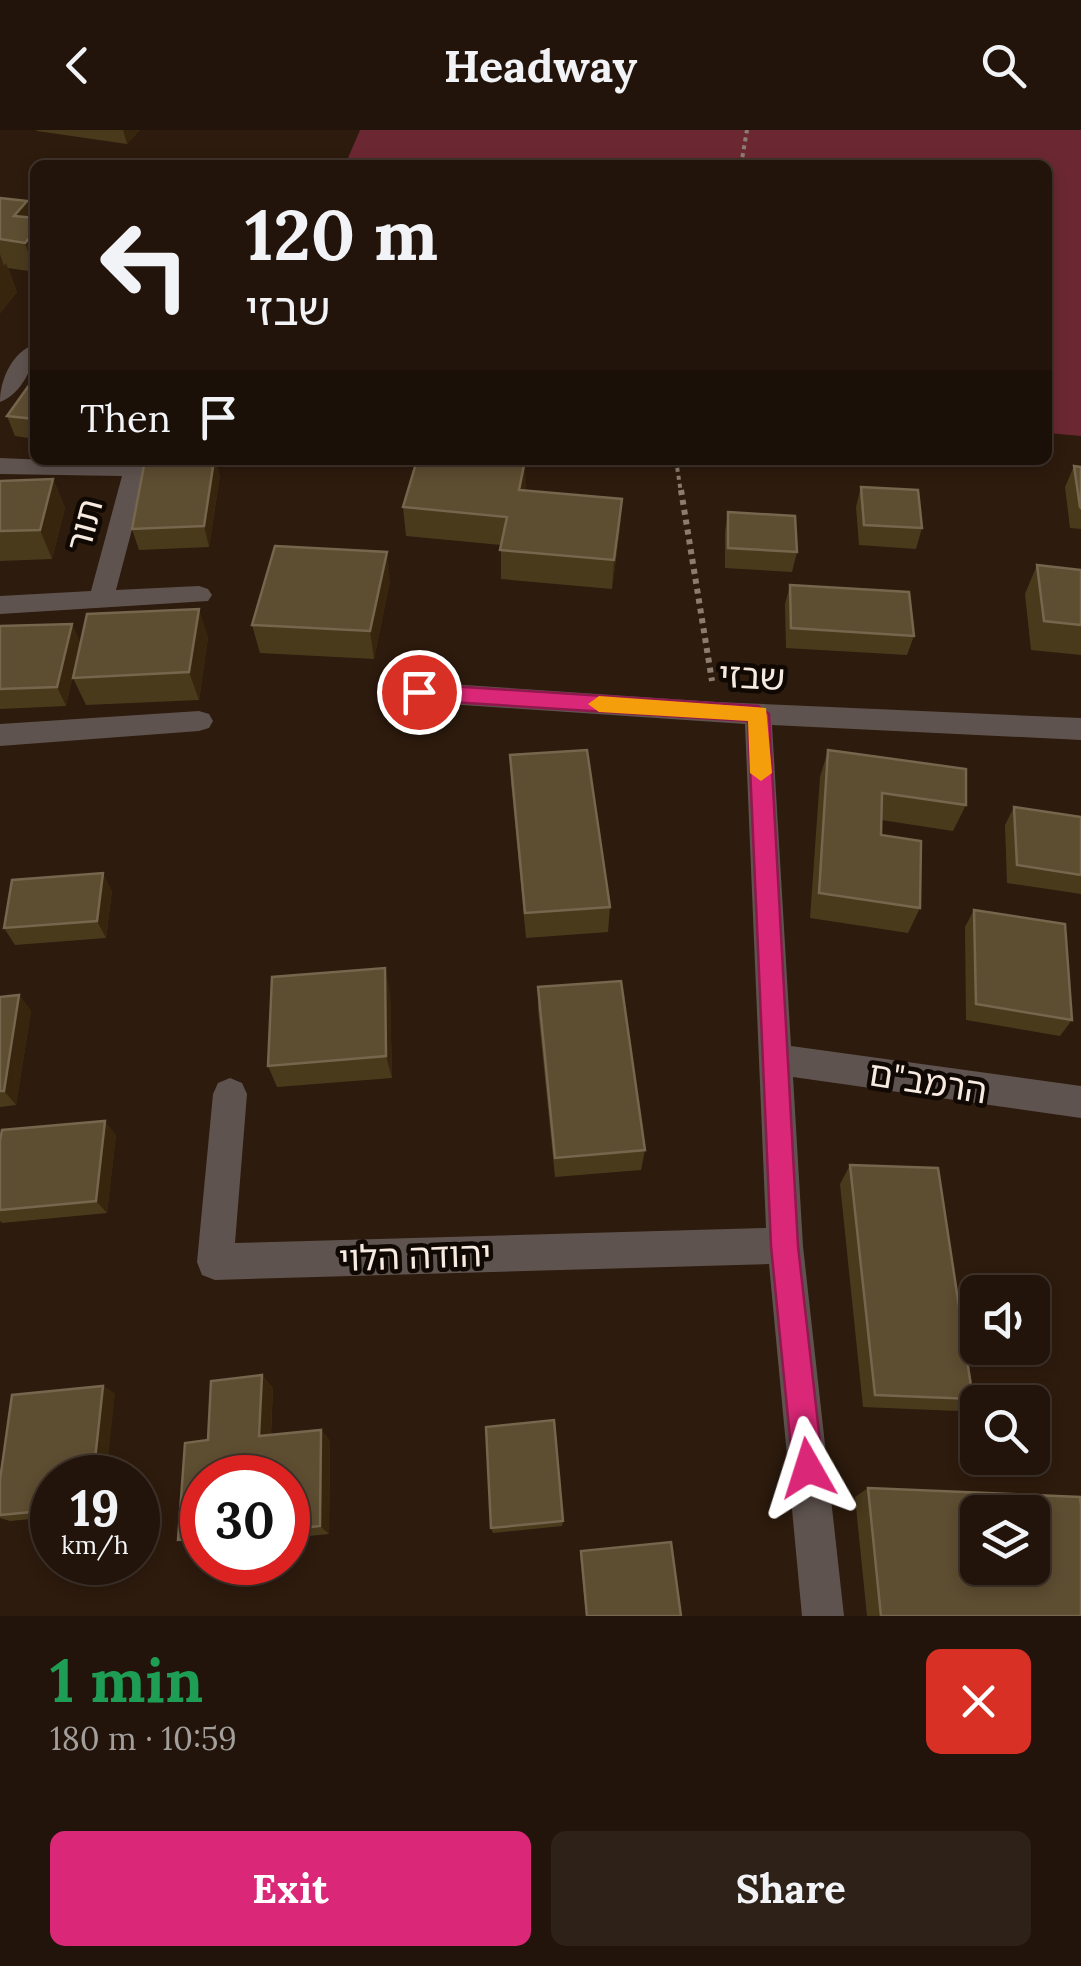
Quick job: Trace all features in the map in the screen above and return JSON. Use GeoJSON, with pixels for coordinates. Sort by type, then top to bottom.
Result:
{"type":"FeatureCollection","features":[{"type":"Feature","properties":{"kind":"street"},"geometry":{"type":"LineString","coordinates":[[0,395],[30,356]]}},
{"type":"Feature","properties":{"kind":"street","name":"תור"},"geometry":{"type":"LineString","coordinates":[[0,466],[143,465],[100,600]]}},
{"type":"Feature","properties":{"kind":"street","name":"תור"},"geometry":{"type":"LineString","coordinates":[[0,605],[198,595]]}},
{"type":"Feature","properties":{"kind":"street","name":"שבזי"},"geometry":{"type":"LineString","coordinates":[[419,692],[717,712],[1081,728]]}},
{"type":"Feature","properties":{"kind":"street"},"geometry":{"type":"LineString","coordinates":[[758,714],[785,1246],[823,1616]]}},
{"type":"Feature","properties":{"kind":"street"},"geometry":{"type":"LineString","coordinates":[[0,735],[199,722]]}},
{"type":"Feature","properties":{"kind":"street","name":"הרמב\"ם"},"geometry":{"type":"LineString","coordinates":[[776,1059],[1081,1102]]}},
{"type":"Feature","properties":{"kind":"street","name":"יהודה הלוי"},"geometry":{"type":"LineString","coordinates":[[230,1094],[214,1262],[785,1246]]}},
{"type":"Feature","properties":{"kind":"path"},"geometry":{"type":"LineString","coordinates":[[742,160],[747,130]]}},
{"type":"Feature","properties":{"kind":"path"},"geometry":{"type":"LineString","coordinates":[[677,465],[717,712]]}},
{"type":"Feature","properties":{"kind":"shaded area"},"geometry":{"type":"Polygon","coordinates":[[[360,130],[1081,130],[1081,436],[1052,433],[1052,160],[347,160],[360,130]]]}},
{"type":"Feature","properties":{"kind":"building"},"geometry":{"type":"Polygon","coordinates":[[[0,198],[27,201],[14,216],[30,218],[30,237],[25,243],[0,239],[0,198]]]}},
{"type":"Feature","properties":{"kind":"building"},"geometry":{"type":"Polygon","coordinates":[[[30,384],[30,418],[7,416],[30,384]]]}},
{"type":"Feature","properties":{"kind":"building"},"geometry":{"type":"Polygon","coordinates":[[[144,465],[213,465],[204,526],[132,529],[144,465]]]}},
{"type":"Feature","properties":{"kind":"building"},"geometry":{"type":"Polygon","coordinates":[[[416,465],[524,465],[519,490],[622,499],[614,560],[500,550],[507,517],[403,507],[416,465]]]}},
{"type":"Feature","properties":{"kind":"building"},"geometry":{"type":"Polygon","coordinates":[[[1074,466],[1081,467],[1081,508],[1080,507],[1074,466]]]}},
{"type":"Feature","properties":{"kind":"building"},"geometry":{"type":"Polygon","coordinates":[[[53,479],[40,530],[0,531],[0,481],[53,479]]]}},
{"type":"Feature","properties":{"kind":"building"},"geometry":{"type":"Polygon","coordinates":[[[861,487],[918,490],[922,528],[864,525],[861,487]]]}},
{"type":"Feature","properties":{"kind":"building"},"geometry":{"type":"Polygon","coordinates":[[[728,512],[795,516],[797,552],[728,548],[728,512]]]}},
{"type":"Feature","properties":{"kind":"building"},"geometry":{"type":"Polygon","coordinates":[[[275,546],[387,552],[370,631],[252,625],[275,546]]]}},
{"type":"Feature","properties":{"kind":"building"},"geometry":{"type":"Polygon","coordinates":[[[1037,565],[1081,570],[1081,625],[1044,621],[1037,565]]]}},
{"type":"Feature","properties":{"kind":"building"},"geometry":{"type":"Polygon","coordinates":[[[790,585],[909,592],[914,636],[791,628],[790,585]]]}},
{"type":"Feature","properties":{"kind":"building"},"geometry":{"type":"Polygon","coordinates":[[[199,609],[189,672],[73,678],[87,614],[199,609]]]}},
{"type":"Feature","properties":{"kind":"building"},"geometry":{"type":"Polygon","coordinates":[[[72,624],[57,687],[0,689],[0,626],[72,624]]]}},
{"type":"Feature","properties":{"kind":"building"},"geometry":{"type":"Polygon","coordinates":[[[587,750],[610,907],[525,913],[510,755],[587,750]]]}},
{"type":"Feature","properties":{"kind":"building"},"geometry":{"type":"Polygon","coordinates":[[[828,750],[966,769],[966,805],[882,793],[881,835],[921,841],[920,908],[819,893],[828,750]]]}},
{"type":"Feature","properties":{"kind":"building"},"geometry":{"type":"Polygon","coordinates":[[[1014,807],[1081,817],[1081,875],[1017,865],[1014,807]]]}},
{"type":"Feature","properties":{"kind":"building"},"geometry":{"type":"Polygon","coordinates":[[[103,873],[97,921],[4,928],[12,880],[103,873]]]}},
{"type":"Feature","properties":{"kind":"building"},"geometry":{"type":"Polygon","coordinates":[[[974,910],[1065,924],[1072,1020],[976,1004],[974,910]]]}},
{"type":"Feature","properties":{"kind":"building"},"geometry":{"type":"Polygon","coordinates":[[[385,968],[386,1056],[268,1066],[272,977],[385,968]]]}},
{"type":"Feature","properties":{"kind":"building"},"geometry":{"type":"Polygon","coordinates":[[[621,981],[645,1150],[555,1158],[538,987],[621,981]]]}},
{"type":"Feature","properties":{"kind":"building"},"geometry":{"type":"Polygon","coordinates":[[[19,995],[4,1091],[0,1091],[0,997],[19,995]]]}},
{"type":"Feature","properties":{"kind":"building"},"geometry":{"type":"Polygon","coordinates":[[[105,1121],[96,1201],[0,1210],[2,1130],[105,1121]]]}},
{"type":"Feature","properties":{"kind":"building"},"geometry":{"type":"Polygon","coordinates":[[[850,1165],[938,1168],[960,1313],[960,1365],[968,1365],[971,1385],[960,1385],[960,1398],[875,1395],[850,1165]]]}},
{"type":"Feature","properties":{"kind":"building"},"geometry":{"type":"Polygon","coordinates":[[[262,1375],[259,1436],[321,1430],[320,1526],[310,1527],[310,1455],[184,1455],[185,1443],[208,1440],[211,1381],[262,1375]]]}},
{"type":"Feature","properties":{"kind":"building"},"geometry":{"type":"Polygon","coordinates":[[[103,1386],[96,1455],[30,1455],[30,1512],[0,1515],[0,1480],[12,1395],[103,1386]]]}},
{"type":"Feature","properties":{"kind":"building"},"geometry":{"type":"Polygon","coordinates":[[[554,1420],[563,1521],[491,1528],[486,1427],[554,1420]]]}},
{"type":"Feature","properties":{"kind":"building"},"geometry":{"type":"Polygon","coordinates":[[[868,1488],[1033,1495],[960,1495],[960,1585],[1050,1585],[1050,1496],[1080,1497],[1081,1616],[881,1616],[868,1488]]]}},
{"type":"Feature","properties":{"kind":"building"},"geometry":{"type":"Polygon","coordinates":[[[671,1542],[681,1616],[587,1616],[581,1551],[671,1542]]]}},
{"type":"Feature","properties":{"kind":"slow traffic"},"geometry":{"type":"LineString","coordinates":[[599,704],[758,714],[761,773]]}},
{"type":"Feature","properties":{"kind":"route"},"geometry":{"type":"LineString","coordinates":[[419,692],[758,714],[785,1246],[808,1468]]}}]}
